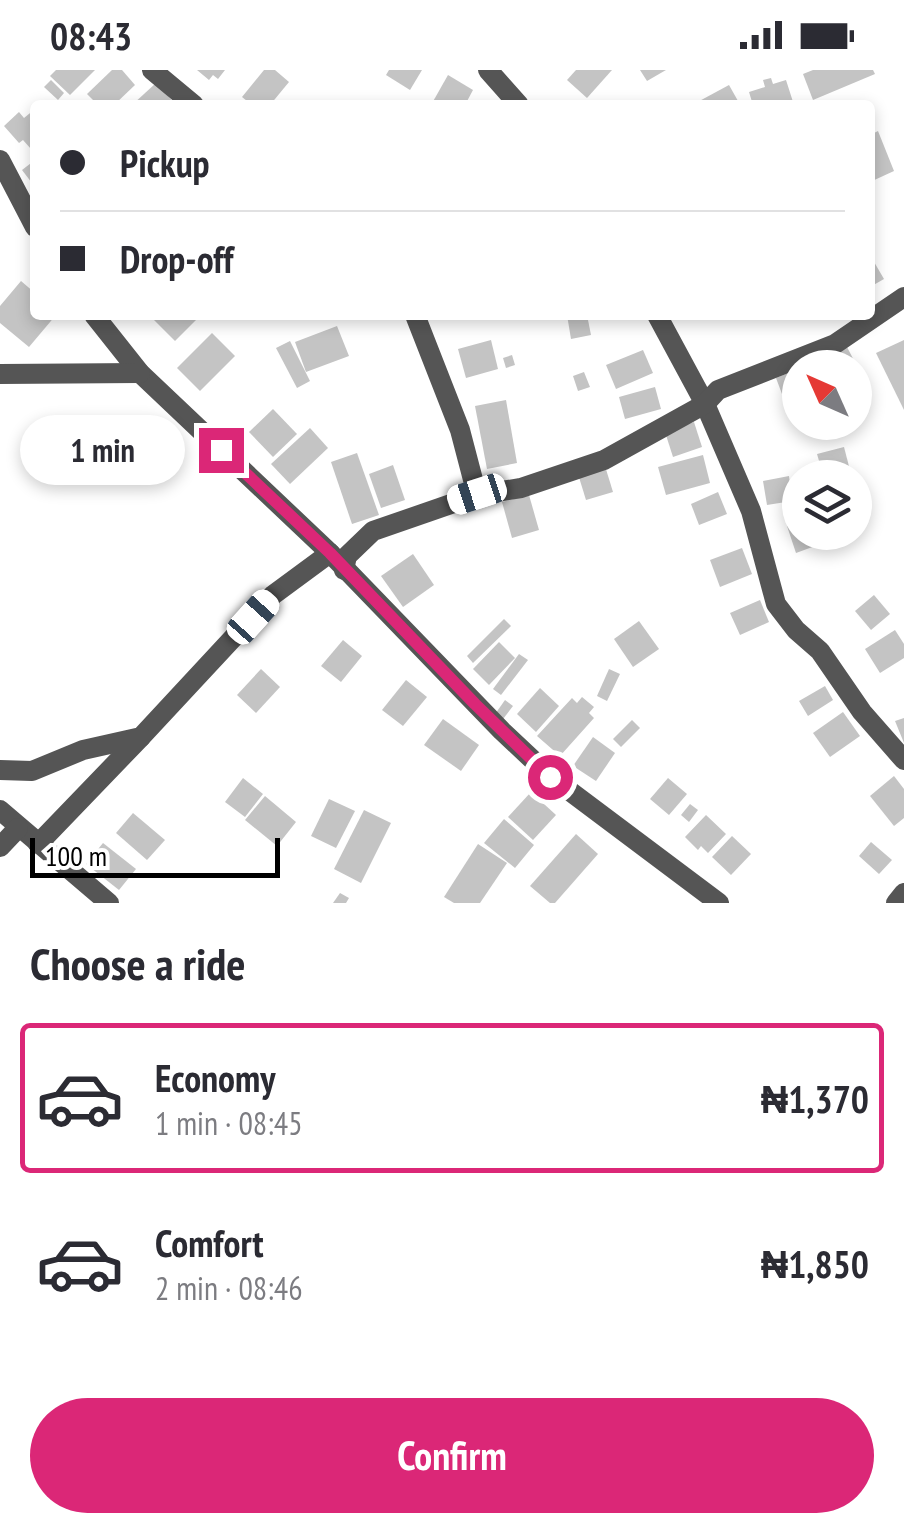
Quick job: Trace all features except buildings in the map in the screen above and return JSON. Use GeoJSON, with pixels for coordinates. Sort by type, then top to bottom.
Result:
{"type":"FeatureCollection","features":[{"type":"Feature","properties":{"kind":"street"},"geometry":{"type":"LineString","coordinates":[[152,70],[188,100]]}},
{"type":"Feature","properties":{"kind":"street"},"geometry":{"type":"LineString","coordinates":[[488,70],[515,100]]}},
{"type":"Feature","properties":{"kind":"street"},"geometry":{"type":"LineString","coordinates":[[0,160],[30,217]]}},
{"type":"Feature","properties":{"kind":"street"},"geometry":{"type":"LineString","coordinates":[[875,317],[904,298]]}},
{"type":"Feature","properties":{"kind":"street"},"geometry":{"type":"LineString","coordinates":[[98,320],[140,373],[330,553],[550,777],[719,903]]}},
{"type":"Feature","properties":{"kind":"street"},"geometry":{"type":"LineString","coordinates":[[417,320],[460,430],[477,494]]}},
{"type":"Feature","properties":{"kind":"street"},"geometry":{"type":"LineString","coordinates":[[660,320],[704,404],[751,511],[776,604],[796,630],[820,651],[862,712],[904,760]]}},
{"type":"Feature","properties":{"kind":"street"},"geometry":{"type":"LineString","coordinates":[[344,570],[348,556],[373,531],[477,494],[520,488],[604,460],[704,404],[718,390],[835,344],[871,320]]}},
{"type":"Feature","properties":{"kind":"street"},"geometry":{"type":"LineString","coordinates":[[0,374],[140,373]]}},
{"type":"Feature","properties":{"kind":"street"},"geometry":{"type":"LineString","coordinates":[[38,844],[273,594],[330,553]]}},
{"type":"Feature","properties":{"kind":"street"},"geometry":{"type":"LineString","coordinates":[[0,770],[32,770],[83,750],[142,737]]}},
{"type":"Feature","properties":{"kind":"street"},"geometry":{"type":"LineString","coordinates":[[0,810],[109,903]]}},
{"type":"Feature","properties":{"kind":"street"},"geometry":{"type":"LineString","coordinates":[[0,847],[18,828]]}},
{"type":"Feature","properties":{"kind":"street"},"geometry":{"type":"LineString","coordinates":[[896,903],[904,893]]}},
{"type":"Feature","properties":{"kind":"route"},"geometry":{"type":"LineString","coordinates":[[221,450],[330,553],[550,777]]}}]}
